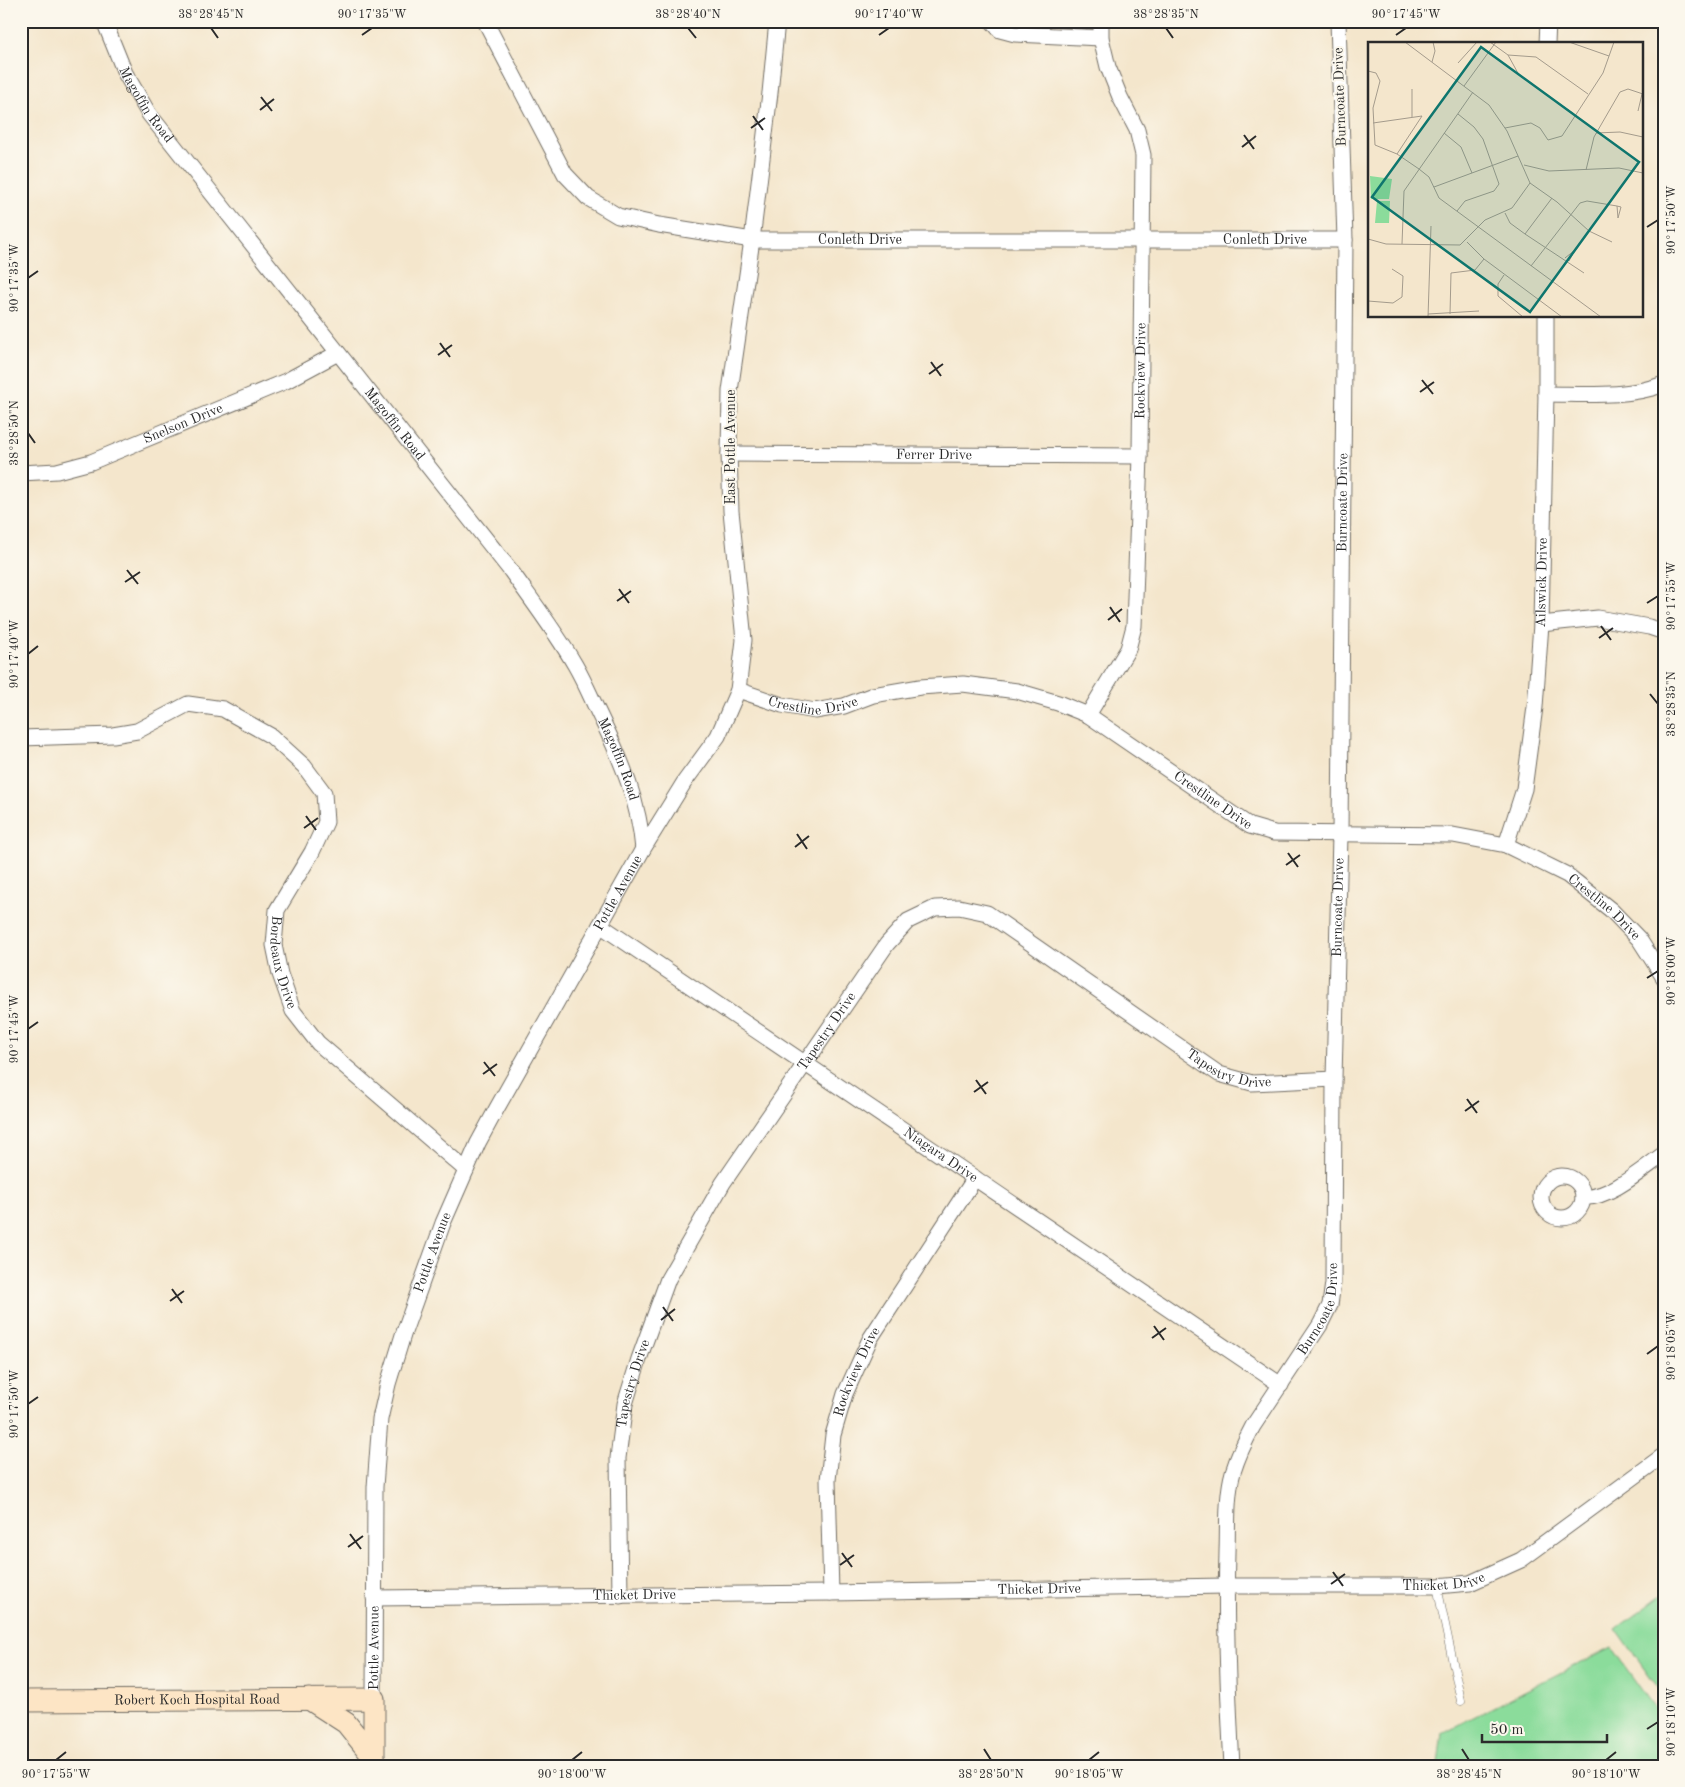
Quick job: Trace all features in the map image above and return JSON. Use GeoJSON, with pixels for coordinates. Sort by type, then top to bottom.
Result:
{"type":"FeatureCollection","features":[{"type":"Feature","properties":{"kind":"street","name":"Magoffin Road"},"geometry":{"type":"LineString","coordinates":[[104,21],[125,74],[149,114],[511,571],[545,618],[576,666],[619,756],[633,793],[641,824],[644,849]]}},
{"type":"Feature","properties":{"kind":"street","name":"Conleth Drive"},"geometry":{"type":"LineString","coordinates":[[485,21],[564,174],[588,198],[618,216],[659,225],[752,240],[1345,240]]}},
{"type":"Feature","properties":{"kind":"street","name":"East Pottle Avenue"},"geometry":{"type":"LineString","coordinates":[[644,849],[685,781],[718,736],[738,690],[744,640],[731,511],[729,454],[730,391],[752,240],[777,21]]}},
{"type":"Feature","properties":{"kind":"street"},"geometry":{"type":"LineString","coordinates":[[992,21],[1000,30],[1015,34],[1101,38]]}},
{"type":"Feature","properties":{"kind":"street","name":"Rockview Drive"},"geometry":{"type":"LineString","coordinates":[[1088,716],[1128,649],[1134,626],[1140,456],[1143,155],[1137,130],[1120,97],[1108,67],[1101,38],[1101,21]]}},
{"type":"Feature","properties":{"kind":"street","name":"Burncoate Drive"},"geometry":{"type":"LineString","coordinates":[[1232,1766],[1228,1694],[1226,1586],[1228,1500],[1233,1473],[1253,1426],[1320,1325],[1330,1305],[1333,1283],[1334,1079],[1340,835],[1345,240],[1338,21]]}},
{"type":"Feature","properties":{"kind":"street"},"geometry":{"type":"LineString","coordinates":[[1547,42],[1548,21]]}},
{"type":"Feature","properties":{"kind":"street","name":"Ailswick Drive"},"geometry":{"type":"LineString","coordinates":[[1506,844],[1524,789],[1536,708],[1541,624],[1546,318]]}},
{"type":"Feature","properties":{"kind":"street","name":"Snelson Drive"},"geometry":{"type":"LineString","coordinates":[[21,473],[58,471],[91,462],[286,381],[338,353]]}},
{"type":"Feature","properties":{"kind":"street"},"geometry":{"type":"LineString","coordinates":[[1546,394],[1616,393],[1651,389],[1664,384]]}},
{"type":"Feature","properties":{"kind":"street","name":"Ferrer Drive"},"geometry":{"type":"LineString","coordinates":[[729,454],[1140,456]]}},
{"type":"Feature","properties":{"kind":"street"},"geometry":{"type":"LineString","coordinates":[[1541,624],[1598,618],[1649,627],[1664,632]]}},
{"type":"Feature","properties":{"kind":"street","name":"Crestline Drive"},"geometry":{"type":"LineString","coordinates":[[738,690],[782,705],[815,711],[844,706],[872,695],[920,687],[963,684],[1017,691],[1058,703],[1088,716],[1250,826],[1274,833],[1453,836],[1506,844],[1566,875],[1611,910],[1639,939],[1664,978]]}},
{"type":"Feature","properties":{"kind":"street","name":"Bordeaux Drive"},"geometry":{"type":"LineString","coordinates":[[21,738],[113,735],[137,731],[188,704],[223,709],[271,736],[304,766],[324,793],[326,822],[312,852],[277,910],[274,945],[280,974],[293,1011],[318,1043],[466,1170]]}},
{"type":"Feature","properties":{"kind":"street","name":"Pottle Avenue"},"geometry":{"type":"LineString","coordinates":[[374,1699],[375,1487],[380,1419],[388,1384],[419,1287],[443,1223],[466,1170],[497,1108],[644,849]]}},
{"type":"Feature","properties":{"kind":"street","name":"Tapestry Drive"},"geometry":{"type":"LineString","coordinates":[[620,1596],[618,1458],[625,1404],[638,1359],[668,1279],[724,1182],[887,944],[908,921],[935,908],[959,907],[987,913],[1220,1074],[1252,1083],[1334,1079]]}},
{"type":"Feature","properties":{"kind":"street","name":"Niagara Drive"},"geometry":{"type":"LineString","coordinates":[[600,925],[1281,1385]]}},
{"type":"Feature","properties":{"kind":"street"},"geometry":{"type":"LineString","coordinates":[[1584,1197],[1592,1198],[1618,1186],[1664,1154]]}},
{"type":"Feature","properties":{"kind":"street","name":"Rockview Drive"},"geometry":{"type":"LineString","coordinates":[[831,1593],[828,1480],[833,1435],[845,1394],[870,1339],[975,1178]]}},
{"type":"Feature","properties":{"kind":"street","name":"Thicket Drive"},"geometry":{"type":"LineString","coordinates":[[374,1598],[1226,1586],[1437,1586],[1470,1583],[1521,1560],[1664,1455]]}},
{"type":"Feature","properties":{"kind":"street"},"geometry":{"type":"LineString","coordinates":[[309,1699],[346,1723],[374,1762]]}},
{"type":"Feature","properties":{"kind":"street"},"geometry":{"type":"LineString","coordinates":[[374,1699],[374,1762]]}},
{"type":"Feature","properties":{"kind":"street","name":"Robert Koch Hospital Road"},"geometry":{"type":"LineString","coordinates":[[21,1700],[374,1699]]}},
{"type":"Feature","properties":{"kind":"lane"},"geometry":{"type":"LineString","coordinates":[[1437,1586],[1461,1701]]}},
{"type":"Feature","properties":{"kind":"green space"},"geometry":{"type":"Polygon","coordinates":[[[1664,1593],[1664,1697],[1616,1629],[1664,1593]]]}},
{"type":"Feature","properties":{"kind":"green space"},"geometry":{"type":"Polygon","coordinates":[[[1611,1647],[1664,1721],[1664,1766],[1440,1766],[1438,1763],[1442,1733],[1611,1647]]]}}]}
